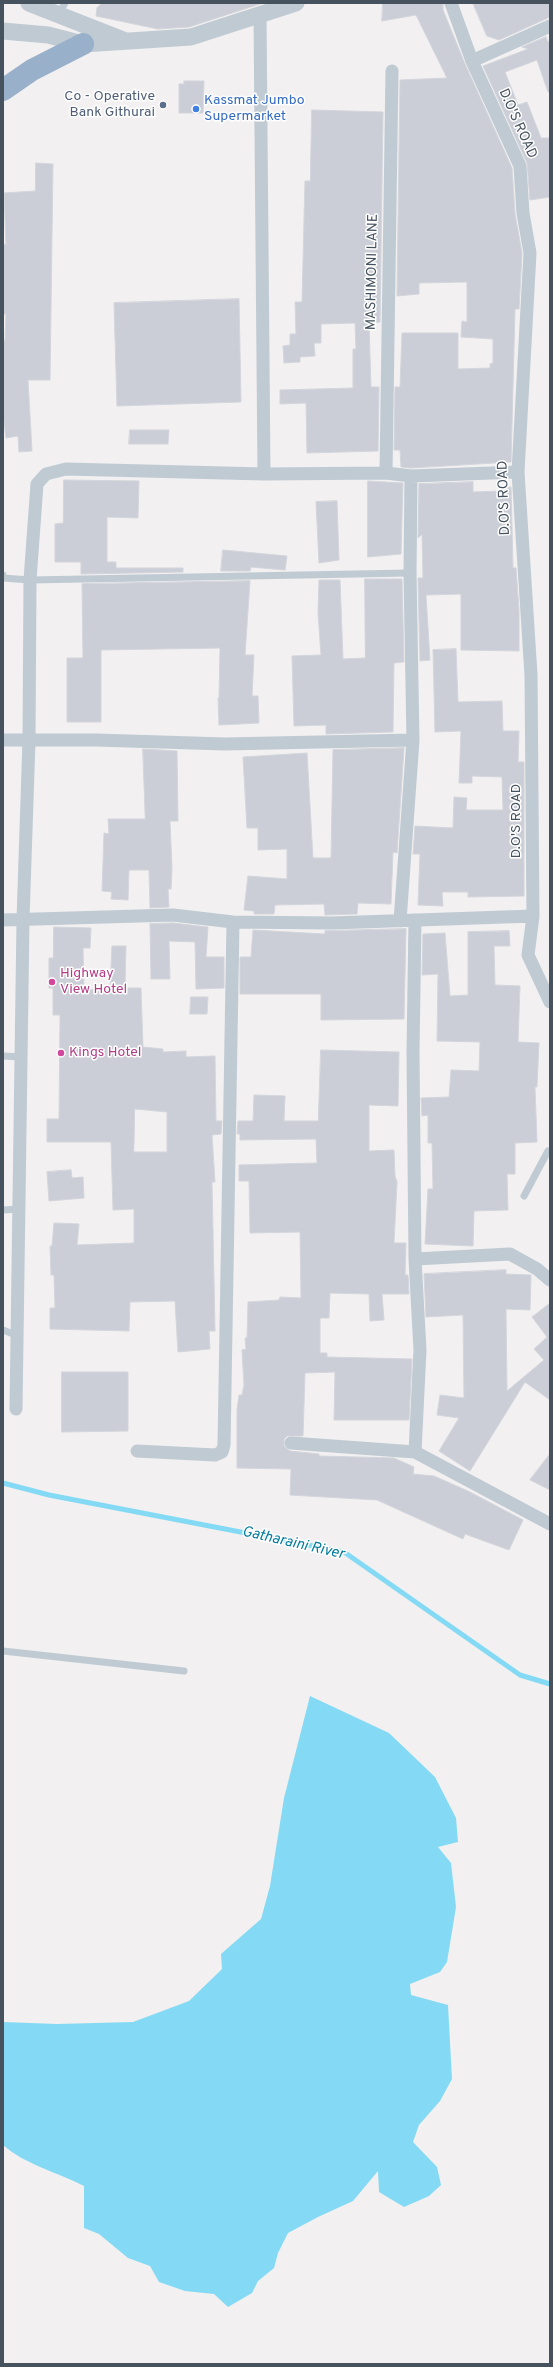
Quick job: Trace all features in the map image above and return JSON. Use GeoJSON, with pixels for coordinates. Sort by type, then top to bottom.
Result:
{"type":"FeatureCollection","features":[{"type":"Feature","properties":{"kind":"highway"},"geometry":{"type":"LineString","coordinates":[[3,90],[32,70],[83,44]]}},
{"type":"Feature","properties":{"kind":"street"},"geometry":{"type":"LineString","coordinates":[[29,3],[61,9],[129,42]]}},
{"type":"Feature","properties":{"kind":"street"},"geometry":{"type":"LineString","coordinates":[[3,31],[48,35],[83,44],[191,37],[260,16],[296,3]]}},
{"type":"Feature","properties":{"kind":"street","name":"D.O'S ROAD"},"geometry":{"type":"LineString","coordinates":[[451,3],[472,61],[520,166],[523,213],[530,253],[518,472],[531,675],[533,916],[528,955],[550,1002]]}},
{"type":"Feature","properties":{"kind":"street"},"geometry":{"type":"LineString","coordinates":[[260,16],[264,474]]}},
{"type":"Feature","properties":{"kind":"street"},"geometry":{"type":"LineString","coordinates":[[472,61],[550,26]]}},
{"type":"Feature","properties":{"kind":"street","name":"MASHIMONI LANE"},"geometry":{"type":"LineString","coordinates":[[386,473],[392,71]]}},
{"type":"Feature","properties":{"kind":"street"},"geometry":{"type":"LineString","coordinates":[[16,1409],[23,920],[30,740],[30,580],[37,484],[46,474],[66,469],[264,474],[386,473],[411,476],[518,472]]}},
{"type":"Feature","properties":{"kind":"street"},"geometry":{"type":"LineString","coordinates":[[400,921],[413,740],[410,572],[411,476]]}},
{"type":"Feature","properties":{"kind":"street"},"geometry":{"type":"LineString","coordinates":[[3,740],[96,740],[225,744],[413,740]]}},
{"type":"Feature","properties":{"kind":"street"},"geometry":{"type":"LineString","coordinates":[[3,920],[173,915],[233,922],[400,921],[533,916]]}},
{"type":"Feature","properties":{"kind":"street"},"geometry":{"type":"LineString","coordinates":[[415,920],[413,1052],[415,1259],[420,1350],[415,1452]]}},
{"type":"Feature","properties":{"kind":"street"},"geometry":{"type":"LineString","coordinates":[[137,1451],[215,1455],[222,1452],[224,1445],[233,922]]}},
{"type":"Feature","properties":{"kind":"street"},"geometry":{"type":"LineString","coordinates":[[415,1259],[510,1254],[537,1269],[550,1280]]}},
{"type":"Feature","properties":{"kind":"street"},"geometry":{"type":"LineString","coordinates":[[292,1443],[415,1452],[550,1524]]}},
{"type":"Feature","properties":{"kind":"lane"},"geometry":{"type":"LineString","coordinates":[[3,575],[3,579],[30,580],[410,572]]}},
{"type":"Feature","properties":{"kind":"lane"},"geometry":{"type":"LineString","coordinates":[[3,1056],[22,1057]]}},
{"type":"Feature","properties":{"kind":"lane"},"geometry":{"type":"LineString","coordinates":[[524,1196],[549,1149]]}},
{"type":"Feature","properties":{"kind":"lane"},"geometry":{"type":"LineString","coordinates":[[3,1210],[20,1210]]}},
{"type":"Feature","properties":{"kind":"lane"},"geometry":{"type":"LineString","coordinates":[[3,1330],[18,1336]]}},
{"type":"Feature","properties":{"kind":"lane"},"geometry":{"type":"LineString","coordinates":[[3,1651],[184,1671]]}},
{"type":"Feature","properties":{"kind":"water"},"geometry":{"type":"Polygon","coordinates":[[[310,1696],[389,1733],[435,1777],[456,1818],[458,1842],[438,1847],[451,1863],[456,1907],[447,1962],[440,1972],[410,1984],[411,1995],[448,2005],[452,2079],[440,2101],[419,2125],[413,2142],[437,2167],[441,2185],[429,2196],[404,2207],[379,2192],[378,2171],[353,2201],[288,2233],[278,2253],[274,2268],[258,2281],[252,2293],[228,2307],[214,2294],[185,2291],[159,2282],[150,2266],[128,2258],[99,2234],[84,2228],[84,2186],[22,2158],[3,2145],[3,2022],[57,2024],[133,2022],[189,2001],[222,1969],[221,1954],[261,1919],[270,1886],[284,1798],[310,1696]]]}},
{"type":"Feature","properties":{"kind":"building"},"geometry":{"type":"Polygon","coordinates":[[[102,3],[260,4],[189,27],[158,29],[96,16],[97,8],[102,3]]]}},
{"type":"Feature","properties":{"kind":"building"},"geometry":{"type":"Polygon","coordinates":[[[383,3],[443,3],[443,10],[465,64],[512,168],[515,214],[522,253],[519,309],[515,309],[511,462],[411,468],[401,467],[400,450],[394,450],[395,387],[400,387],[402,333],[458,333],[458,369],[490,368],[490,364],[493,363],[493,339],[461,337],[462,321],[467,322],[467,282],[419,283],[419,294],[397,296],[400,80],[447,78],[416,15],[382,21],[383,3]]]}},
{"type":"Feature","properties":{"kind":"building"},"geometry":{"type":"Polygon","coordinates":[[[473,3],[550,3],[550,17],[499,40],[487,36],[473,3]]]}},
{"type":"Feature","properties":{"kind":"building"},"geometry":{"type":"Polygon","coordinates":[[[546,37],[548,42],[550,41],[550,92],[548,92],[537,60],[505,72],[518,105],[527,102],[541,138],[550,138],[550,197],[530,200],[527,163],[483,66],[528,49],[522,47],[546,37]]]}},
{"type":"Feature","properties":{"kind":"building"},"geometry":{"type":"Polygon","coordinates":[[[184,81],[204,81],[203,113],[179,113],[179,84],[184,84],[184,81]]]}},
{"type":"Feature","properties":{"kind":"building"},"geometry":{"type":"Polygon","coordinates":[[[312,110],[383,112],[380,322],[369,323],[371,387],[379,387],[378,451],[307,453],[306,403],[280,404],[280,390],[353,388],[353,349],[356,349],[355,323],[321,324],[321,343],[314,343],[315,356],[300,357],[300,362],[284,363],[283,346],[290,345],[290,334],[296,334],[295,302],[302,302],[305,181],[310,181],[312,110]]]}},
{"type":"Feature","properties":{"kind":"building"},"geometry":{"type":"Polygon","coordinates":[[[36,163],[53,164],[50,380],[28,380],[32,451],[19,452],[18,436],[6,438],[3,413],[3,341],[5,341],[6,314],[3,314],[3,244],[6,245],[4,193],[35,191],[36,163]]]}},
{"type":"Feature","properties":{"kind":"building"},"geometry":{"type":"Polygon","coordinates":[[[239,299],[241,402],[117,406],[114,303],[239,299]]]}},
{"type":"Feature","properties":{"kind":"building"},"geometry":{"type":"Polygon","coordinates":[[[130,430],[169,430],[168,444],[129,444],[130,430]]]}},
{"type":"Feature","properties":{"kind":"building"},"geometry":{"type":"Polygon","coordinates":[[[64,480],[139,481],[138,518],[107,517],[107,562],[116,562],[116,568],[183,568],[183,572],[81,574],[81,562],[55,562],[55,524],[63,523],[64,480]]]}},
{"type":"Feature","properties":{"kind":"building"},"geometry":{"type":"Polygon","coordinates":[[[368,481],[403,483],[401,554],[368,557],[368,481]]]}},
{"type":"Feature","properties":{"kind":"building"},"geometry":{"type":"Polygon","coordinates":[[[473,482],[473,492],[502,491],[502,487],[511,487],[513,568],[516,568],[519,610],[519,651],[461,650],[461,594],[426,595],[430,660],[420,661],[418,578],[423,578],[422,534],[418,538],[419,484],[473,482]]]}},
{"type":"Feature","properties":{"kind":"building"},"geometry":{"type":"Polygon","coordinates":[[[337,501],[339,560],[319,563],[316,502],[337,501]]]}},
{"type":"Feature","properties":{"kind":"building"},"geometry":{"type":"Polygon","coordinates":[[[223,550],[287,556],[285,570],[251,567],[250,571],[221,571],[223,550]]]}},
{"type":"Feature","properties":{"kind":"building"},"geometry":{"type":"Polygon","coordinates":[[[365,579],[402,579],[404,662],[394,663],[393,732],[326,734],[326,725],[294,726],[292,656],[321,655],[318,613],[319,580],[340,580],[343,659],[365,658],[365,579]]]}},
{"type":"Feature","properties":{"kind":"building"},"geometry":{"type":"Polygon","coordinates":[[[250,581],[245,655],[254,655],[252,696],[258,696],[259,723],[219,725],[218,698],[220,648],[101,650],[101,722],[67,722],[67,658],[83,658],[82,584],[250,581]]]}},
{"type":"Feature","properties":{"kind":"building"},"geometry":{"type":"Polygon","coordinates":[[[456,649],[458,702],[502,701],[503,731],[519,731],[518,762],[524,762],[524,896],[468,897],[468,892],[442,892],[443,906],[418,905],[420,854],[413,854],[415,826],[453,828],[454,797],[467,798],[466,810],[503,810],[502,777],[472,776],[472,783],[459,783],[461,731],[435,732],[433,650],[456,649]]]}},
{"type":"Feature","properties":{"kind":"building"},"geometry":{"type":"Polygon","coordinates":[[[404,748],[397,853],[393,852],[391,904],[358,903],[357,914],[325,915],[324,904],[275,905],[274,914],[254,914],[254,911],[244,910],[248,876],[287,879],[287,849],[258,850],[258,828],[247,828],[243,757],[307,753],[313,858],[331,858],[333,750],[404,748]]]}},
{"type":"Feature","properties":{"kind":"building"},"geometry":{"type":"Polygon","coordinates":[[[143,749],[177,751],[178,821],[170,821],[172,869],[171,889],[168,889],[169,907],[150,908],[149,870],[129,870],[128,900],[111,899],[112,892],[102,891],[104,833],[109,834],[108,819],[145,819],[143,749]]]}},
{"type":"Feature","properties":{"kind":"building"},"geometry":{"type":"Polygon","coordinates":[[[173,923],[208,927],[206,957],[224,957],[224,988],[196,989],[195,942],[169,941],[170,979],[151,979],[150,924],[173,923]]]}},
{"type":"Feature","properties":{"kind":"building"},"geometry":{"type":"Polygon","coordinates":[[[54,927],[91,928],[90,948],[83,948],[84,990],[110,989],[112,946],[126,946],[125,988],[141,988],[143,1047],[163,1049],[163,1052],[186,1051],[186,1057],[215,1056],[216,1121],[222,1121],[221,1134],[212,1135],[215,1182],[212,1182],[215,1331],[209,1331],[210,1349],[178,1352],[175,1301],[130,1302],[129,1331],[50,1329],[50,1308],[55,1308],[54,1275],[51,1275],[50,1246],[52,1246],[54,1223],[79,1224],[77,1245],[134,1243],[134,1209],[113,1210],[111,1142],[47,1142],[47,1119],[59,1119],[60,1015],[53,1015],[53,988],[49,988],[49,958],[53,958],[54,927]],[[135,1109],[134,1152],[167,1152],[167,1112],[135,1109]]]}},
{"type":"Feature","properties":{"kind":"building"},"geometry":{"type":"Polygon","coordinates":[[[406,929],[404,1019],[321,1020],[321,994],[240,994],[240,957],[251,957],[253,930],[325,934],[325,931],[406,929]]]}},
{"type":"Feature","properties":{"kind":"building"},"geometry":{"type":"Polygon","coordinates":[[[509,931],[510,946],[494,946],[495,985],[520,986],[518,1042],[539,1043],[537,1087],[535,1087],[537,1142],[515,1143],[515,1174],[507,1174],[508,1210],[474,1211],[473,1246],[425,1244],[428,1189],[433,1189],[432,1143],[428,1143],[428,1115],[422,1116],[421,1098],[449,1097],[451,1070],[479,1071],[480,1042],[437,1041],[438,974],[422,975],[423,934],[445,933],[450,996],[468,995],[468,932],[509,931]]]}},
{"type":"Feature","properties":{"kind":"building"},"geometry":{"type":"Polygon","coordinates":[[[191,997],[208,997],[207,1014],[190,1014],[191,997]]]}},
{"type":"Feature","properties":{"kind":"building"},"geometry":{"type":"Polygon","coordinates":[[[321,1050],[399,1052],[398,1106],[369,1105],[369,1151],[394,1150],[395,1176],[397,1182],[394,1243],[406,1243],[405,1275],[408,1275],[409,1294],[382,1294],[384,1320],[370,1321],[369,1294],[330,1293],[329,1318],[320,1318],[320,1353],[327,1353],[327,1357],[412,1359],[409,1420],[334,1420],[335,1372],[305,1373],[303,1436],[287,1436],[284,1439],[284,1446],[290,1451],[319,1454],[319,1456],[394,1458],[414,1467],[413,1474],[434,1476],[468,1491],[523,1520],[509,1550],[465,1534],[463,1539],[377,1500],[290,1495],[291,1469],[237,1468],[237,1410],[239,1395],[242,1395],[244,1385],[242,1350],[246,1349],[245,1338],[247,1338],[248,1302],[279,1300],[280,1297],[301,1298],[300,1232],[250,1233],[249,1181],[239,1181],[239,1165],[317,1163],[316,1139],[240,1140],[240,1134],[237,1134],[238,1121],[253,1121],[254,1095],[285,1096],[284,1121],[318,1121],[321,1050]]]}},
{"type":"Feature","properties":{"kind":"building"},"geometry":{"type":"Polygon","coordinates":[[[71,1170],[72,1178],[83,1177],[84,1198],[49,1201],[47,1172],[71,1170]]]}},
{"type":"Feature","properties":{"kind":"building"},"geometry":{"type":"Polygon","coordinates":[[[506,1270],[506,1274],[531,1275],[530,1310],[506,1309],[507,1391],[544,1360],[534,1349],[547,1337],[532,1317],[550,1303],[550,1400],[525,1382],[470,1471],[439,1451],[459,1418],[437,1415],[440,1395],[464,1398],[463,1315],[426,1317],[424,1274],[506,1270]]]}},
{"type":"Feature","properties":{"kind":"building"},"geometry":{"type":"Polygon","coordinates":[[[62,1372],[128,1372],[128,1431],[62,1432],[62,1372]]]}},
{"type":"Feature","properties":{"kind":"building"},"geometry":{"type":"Polygon","coordinates":[[[550,1454],[550,1490],[530,1480],[550,1454]]]}},
{"type":"Feature","properties":{"kind":"waterway","name":"Gatharaini River"},"geometry":{"type":"LineString","coordinates":[[3,1483],[49,1495],[344,1552],[520,1675],[550,1684]]}},
{"type":"Feature","properties":{"kind":"place","name":"Co - Operative Bank Githurai"},"geometry":{"type":"Point","coordinates":[163,105]}},
{"type":"Feature","properties":{"kind":"place","name":"Kassmat Jumbo Supermarket"},"geometry":{"type":"Point","coordinates":[196,109]}},
{"type":"Feature","properties":{"kind":"place","name":"Highway View Hotel"},"geometry":{"type":"Point","coordinates":[52,982]}},
{"type":"Feature","properties":{"kind":"place","name":"Kings Hotel"},"geometry":{"type":"Point","coordinates":[61,1053]}}]}
